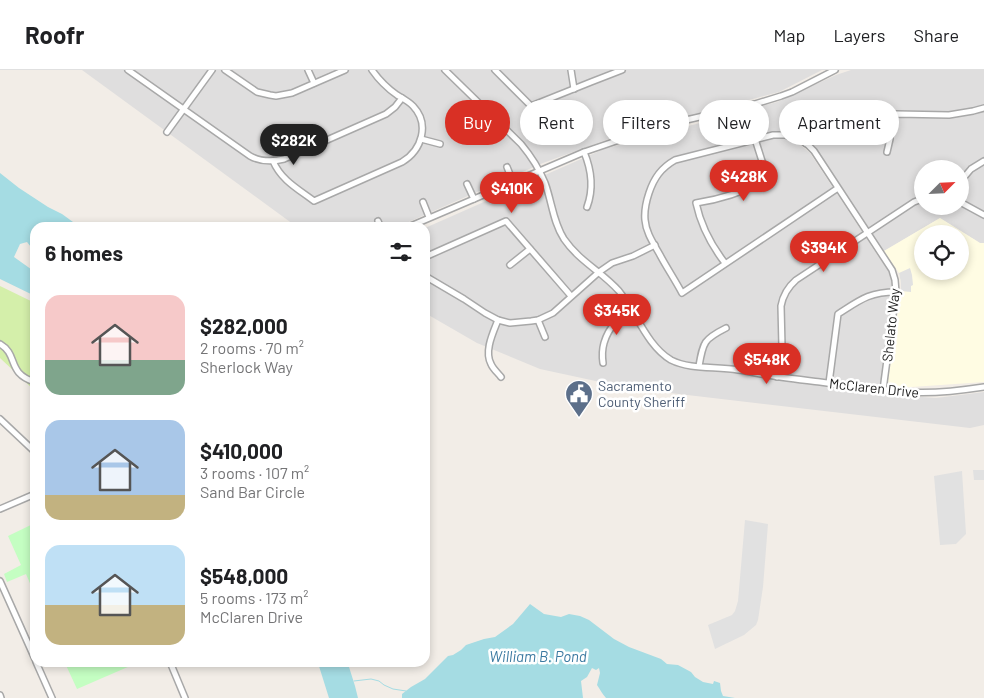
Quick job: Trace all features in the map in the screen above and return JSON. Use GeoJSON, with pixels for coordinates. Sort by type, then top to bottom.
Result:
{"type":"FeatureCollection","features":[{"type":"Feature","properties":{"kind":"street"},"geometry":{"type":"LineString","coordinates":[[128,70],[250,156],[260,160],[273,161],[284,159],[386,114],[402,98]]}},
{"type":"Feature","properties":{"kind":"street"},"geometry":{"type":"LineString","coordinates":[[167,132],[212,70]]}},
{"type":"Feature","properties":{"kind":"street"},"geometry":{"type":"LineString","coordinates":[[225,70],[251,89],[270,95],[289,94],[345,70]]}},
{"type":"Feature","properties":{"kind":"street"},"geometry":{"type":"LineString","coordinates":[[308,70],[314,83]]}},
{"type":"Feature","properties":{"kind":"street"},"geometry":{"type":"LineString","coordinates":[[273,161],[283,177],[314,201],[402,162],[412,155],[421,139],[422,127],[419,115],[412,105],[382,83],[372,70]]}},
{"type":"Feature","properties":{"kind":"street","name":"McClaren Drive"},"geometry":{"type":"LineString","coordinates":[[445,70],[476,100]]}},
{"type":"Feature","properties":{"kind":"street"},"geometry":{"type":"LineString","coordinates":[[495,70],[531,106],[622,70]]}},
{"type":"Feature","properties":{"kind":"street"},"geometry":{"type":"LineString","coordinates":[[571,70],[574,89]]}},
{"type":"Feature","properties":{"kind":"street"},"geometry":{"type":"LineString","coordinates":[[420,222],[584,152],[673,123],[781,96],[835,70]]}},
{"type":"Feature","properties":{"kind":"street"},"geometry":{"type":"LineString","coordinates":[[899,114],[949,115],[984,108]]}},
{"type":"Feature","properties":{"kind":"street","name":"McClaren Drive"},"geometry":{"type":"LineString","coordinates":[[510,133],[521,144],[539,170],[545,183],[556,225],[561,235],[575,254],[599,272],[618,291],[653,344],[663,354],[680,363],[883,390],[933,393],[984,387]]}},
{"type":"Feature","properties":{"kind":"street"},"geometry":{"type":"LineString","coordinates":[[421,139],[440,144]]}},
{"type":"Feature","properties":{"kind":"street"},"geometry":{"type":"LineString","coordinates":[[732,145],[681,158],[669,164],[652,183],[646,202],[644,219],[648,232],[682,293],[838,188]]}},
{"type":"Feature","properties":{"kind":"street"},"geometry":{"type":"LineString","coordinates":[[725,264],[705,232],[696,202],[735,194],[747,190],[771,177],[762,161],[757,145]]}},
{"type":"Feature","properties":{"kind":"street","name":"Shelato Way"},"geometry":{"type":"LineString","coordinates":[[807,145],[814,151],[893,273],[896,292],[883,390]]}},
{"type":"Feature","properties":{"kind":"street"},"geometry":{"type":"LineString","coordinates":[[887,152],[889,145]]}},
{"type":"Feature","properties":{"kind":"street"},"geometry":{"type":"LineString","coordinates":[[584,152],[591,170],[592,180],[587,207]]}},
{"type":"Feature","properties":{"kind":"street"},"geometry":{"type":"LineString","coordinates":[[969,171],[984,161]]}},
{"type":"Feature","properties":{"kind":"street"},"geometry":{"type":"LineString","coordinates":[[507,167],[513,182]]}},
{"type":"Feature","properties":{"kind":"street"},"geometry":{"type":"LineString","coordinates":[[467,184],[474,199]]}},
{"type":"Feature","properties":{"kind":"street"},"geometry":{"type":"LineString","coordinates":[[423,202],[430,218]]}},
{"type":"Feature","properties":{"kind":"street"},"geometry":{"type":"LineString","coordinates":[[777,377],[782,347],[781,306],[785,293],[796,280],[914,202]]}},
{"type":"Feature","properties":{"kind":"street"},"geometry":{"type":"LineString","coordinates":[[969,207],[984,215]]}},
{"type":"Feature","properties":{"kind":"street"},"geometry":{"type":"LineString","coordinates":[[430,255],[506,222],[571,296]]}},
{"type":"Feature","properties":{"kind":"street"},"geometry":{"type":"LineString","coordinates":[[430,279],[498,320],[510,323],[538,320],[553,313],[599,272],[612,263],[633,256],[655,245]]}},
{"type":"Feature","properties":{"kind":"street"},"geometry":{"type":"LineString","coordinates":[[510,265],[530,249]]}},
{"type":"Feature","properties":{"kind":"street"},"geometry":{"type":"LineString","coordinates":[[830,383],[838,314],[868,296],[882,292],[896,292]]}},
{"type":"Feature","properties":{"kind":"street"},"geometry":{"type":"LineString","coordinates":[[603,363],[602,350],[608,332],[618,320],[633,311]]}},
{"type":"Feature","properties":{"kind":"street"},"geometry":{"type":"LineString","coordinates":[[498,320],[488,354],[490,364],[502,378]]}},
{"type":"Feature","properties":{"kind":"street"},"geometry":{"type":"LineString","coordinates":[[538,320],[545,337]]}},
{"type":"Feature","properties":{"kind":"street"},"geometry":{"type":"LineString","coordinates":[[699,366],[702,349],[706,341],[726,328]]}},
{"type":"Feature","properties":{"kind":"street"},"geometry":{"type":"LineString","coordinates":[[0,344],[6,348],[16,370],[30,380]]}},
{"type":"Feature","properties":{"kind":"street"},"geometry":{"type":"LineString","coordinates":[[0,419],[30,447]]}},
{"type":"Feature","properties":{"kind":"street"},"geometry":{"type":"LineString","coordinates":[[0,509],[30,496]]}},
{"type":"Feature","properties":{"kind":"street"},"geometry":{"type":"LineString","coordinates":[[0,581],[30,648]]}},
{"type":"Feature","properties":{"kind":"street"},"geometry":{"type":"LineString","coordinates":[[39,667],[52,698]]}},
{"type":"Feature","properties":{"kind":"street"},"geometry":{"type":"LineString","coordinates":[[172,667],[186,698]]}},
{"type":"Feature","properties":{"kind":"shaded area"},"geometry":{"type":"Polygon","coordinates":[[[82,70],[822,70],[779,92],[749,100],[699,100],[699,113],[689,116],[689,100],[603,100],[603,141],[593,145],[593,100],[520,100],[520,145],[592,145],[543,163],[409,222],[290,222],[82,70]]]}},
{"type":"Feature","properties":{"kind":"shaded area"},"geometry":{"type":"Polygon","coordinates":[[[851,70],[984,70],[984,243],[980,243],[969,236],[969,225],[951,225],[940,218],[928,225],[914,225],[914,233],[884,251],[813,145],[899,145],[899,100],[781,100],[851,70]]]}},
{"type":"Feature","properties":{"kind":"shaded area"},"geometry":{"type":"Polygon","coordinates":[[[779,101],[779,145],[801,145],[810,153],[890,274],[892,284],[891,302],[879,394],[936,398],[984,392],[984,425],[970,428],[628,388],[540,369],[477,343],[430,316],[430,226],[604,149],[619,145],[689,145],[689,126],[699,123],[699,145],[769,145],[769,104],[779,101]]]}},
{"type":"Feature","properties":{"kind":"shaded area"},"geometry":{"type":"Polygon","coordinates":[[[940,218],[951,225],[928,225],[940,218]]]}},
{"type":"Feature","properties":{"kind":"shaded area"},"geometry":{"type":"Polygon","coordinates":[[[914,233],[914,280],[969,280],[969,236],[980,243],[984,243],[984,382],[897,388],[889,386],[888,380],[901,291],[899,273],[884,251],[914,233]]]}},
{"type":"Feature","properties":{"kind":"shaded area"},"geometry":{"type":"Polygon","coordinates":[[[910,268],[913,285],[911,286],[911,292],[901,291],[899,273],[910,268]]]}},
{"type":"Feature","properties":{"kind":"shaded area"},"geometry":{"type":"Polygon","coordinates":[[[973,470],[984,470],[984,480],[974,480],[973,470]]]}},
{"type":"Feature","properties":{"kind":"shaded area"},"geometry":{"type":"Polygon","coordinates":[[[962,471],[966,534],[956,544],[940,545],[934,476],[962,471]]]}},
{"type":"Feature","properties":{"kind":"shaded area"},"geometry":{"type":"Polygon","coordinates":[[[745,520],[768,524],[763,587],[758,620],[756,625],[744,635],[715,649],[708,625],[732,615],[735,611],[738,601],[745,520]]]}},
{"type":"Feature","properties":{"kind":"green space"},"geometry":{"type":"Polygon","coordinates":[[[0,286],[30,301],[30,386],[0,358],[0,286]]]}},
{"type":"Feature","properties":{"kind":"green space"},"geometry":{"type":"Polygon","coordinates":[[[30,525],[30,583],[26,574],[7,582],[4,574],[21,565],[8,536],[30,525]]]}},
{"type":"Feature","properties":{"kind":"green space"},"geometry":{"type":"Polygon","coordinates":[[[67,667],[128,667],[77,689],[67,667]]]}},
{"type":"Feature","properties":{"kind":"water"},"geometry":{"type":"Polygon","coordinates":[[[0,173],[19,188],[73,222],[30,222],[30,246],[27,242],[20,244],[14,257],[30,268],[30,294],[0,279],[0,173]]]}},
{"type":"Feature","properties":{"kind":"water","name":"William B. Pond"},"geometry":{"type":"Polygon","coordinates":[[[530,604],[544,614],[561,617],[569,614],[589,620],[614,639],[629,647],[661,659],[667,664],[678,665],[691,672],[703,682],[713,684],[714,681],[720,683],[723,696],[735,698],[606,698],[597,685],[600,673],[599,668],[596,670],[592,668],[587,677],[581,681],[583,698],[402,698],[402,694],[425,679],[448,656],[453,655],[466,645],[495,637],[513,624],[530,604]]]}},
{"type":"Feature","properties":{"kind":"water"},"geometry":{"type":"Polygon","coordinates":[[[319,667],[349,667],[358,698],[329,698],[319,667]]]}},
{"type":"Feature","properties":{"kind":"waterway"},"geometry":{"type":"LineString","coordinates":[[354,681],[371,679],[393,689],[406,691]]}},
{"type":"Feature","properties":{"kind":"place","name":"Sacramento County Sheriff"},"geometry":{"type":"Point","coordinates":[579,418]}}]}
